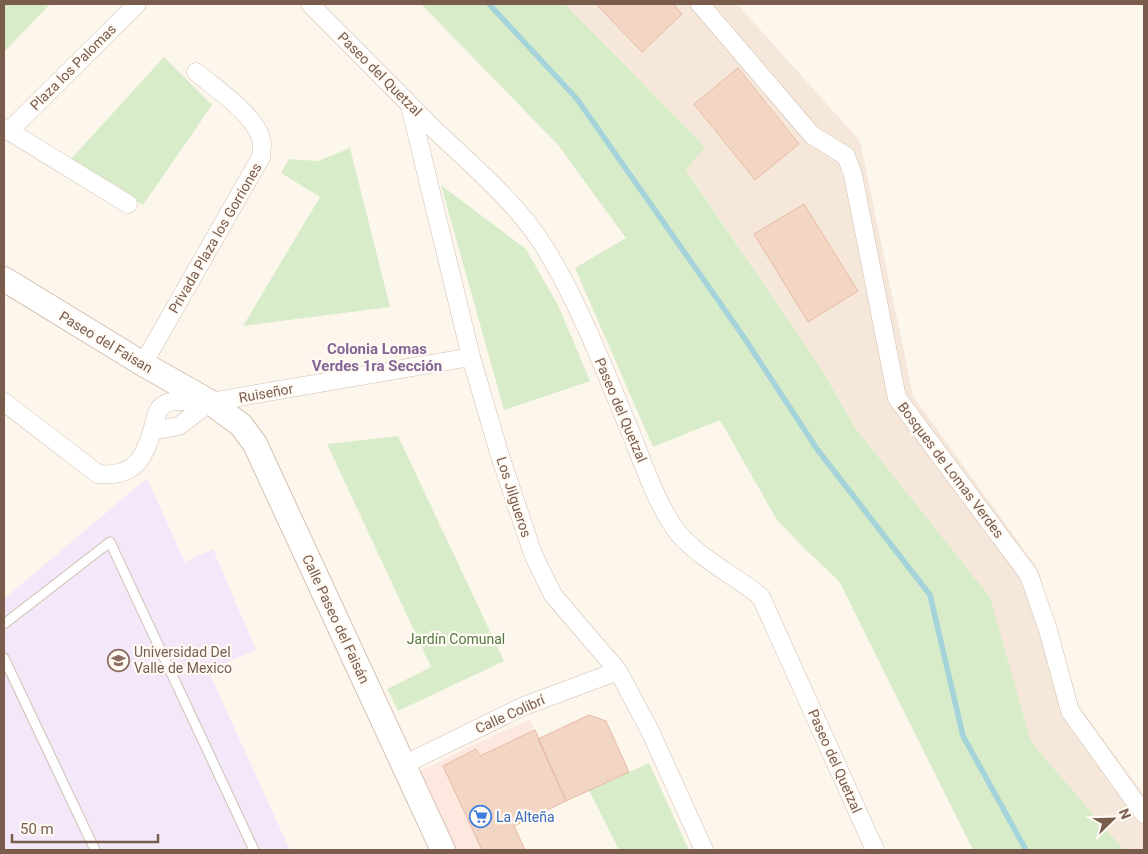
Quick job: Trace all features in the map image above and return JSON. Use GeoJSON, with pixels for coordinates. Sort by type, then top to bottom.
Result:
{"type":"FeatureCollection","features":[{"type":"Feature","properties":{"kind":"street","name":"Plaza los Palomas"},"geometry":{"type":"LineString","coordinates":[[6,130],[136,4]]}},
{"type":"Feature","properties":{"kind":"street","name":"Paseo del Quetzal"},"geometry":{"type":"LineString","coordinates":[[310,4],[410,106],[520,212],[545,248],[567,287],[602,363],[663,507],[679,533],[696,551],[742,582],[760,597],[875,850]]}},
{"type":"Feature","properties":{"kind":"street","name":"Bosques de Lomas Verdes"},"geometry":{"type":"LineString","coordinates":[[700,4],[812,136],[846,156],[853,175],[897,398],[1029,575],[1048,630],[1070,710],[1144,814]]}},
{"type":"Feature","properties":{"kind":"street","name":"Privada Plaza los Gorriones"},"geometry":{"type":"LineString","coordinates":[[143,364],[261,157],[262,143],[255,126],[244,112],[196,72]]}},
{"type":"Feature","properties":{"kind":"street","name":"Los Jilgueros"},"geometry":{"type":"LineString","coordinates":[[410,106],[471,357],[500,456],[533,554],[553,595],[618,671],[650,731],[704,850]]}},
{"type":"Feature","properties":{"kind":"street"},"geometry":{"type":"LineString","coordinates":[[6,130],[128,204]]}},
{"type":"Feature","properties":{"kind":"street","name":"Paseo del Faisan"},"geometry":{"type":"LineString","coordinates":[[4,280],[210,402]]}},
{"type":"Feature","properties":{"kind":"street","name":"Ruiseñor"},"geometry":{"type":"LineString","coordinates":[[151,435],[157,413],[162,406],[169,402],[210,402],[471,357]]}},
{"type":"Feature","properties":{"kind":"street"},"geometry":{"type":"LineString","coordinates":[[4,402],[98,474],[113,475],[128,471],[140,460],[151,435]]}},
{"type":"Feature","properties":{"kind":"street","name":"Ruiseñor"},"geometry":{"type":"LineString","coordinates":[[151,435],[179,426],[210,402]]}},
{"type":"Feature","properties":{"kind":"street","name":"Calle Paseo del Faisán"},"geometry":{"type":"LineString","coordinates":[[210,402],[241,425],[255,444],[444,850]]}},
{"type":"Feature","properties":{"kind":"street","name":"Calle Colibrí"},"geometry":{"type":"LineString","coordinates":[[405,764],[524,706],[618,671]]}},
{"type":"Feature","properties":{"kind":"lane"},"geometry":{"type":"LineString","coordinates":[[4,624],[110,542],[254,850]]}},
{"type":"Feature","properties":{"kind":"lane"},"geometry":{"type":"LineString","coordinates":[[4,658],[95,850]]}},
{"type":"Feature","properties":{"kind":"shaded area"},"geometry":{"type":"Polygon","coordinates":[[[565,4],[737,4],[860,141],[913,396],[1038,569],[1077,703],[1144,795],[1144,850],[1124,850],[1031,742],[990,597],[856,429],[819,365],[686,169],[705,147],[565,4]]]}},
{"type":"Feature","properties":{"kind":"shaded area","name":"Universidad Del Valle de Mexico"},"geometry":{"type":"Polygon","coordinates":[[[147,478],[185,562],[213,549],[256,650],[208,670],[290,850],[4,850],[4,599],[147,478]]]}},
{"type":"Feature","properties":{"kind":"shaded area"},"geometry":{"type":"Polygon","coordinates":[[[530,720],[566,801],[514,826],[525,850],[456,850],[419,772],[474,744],[530,720]]]}},
{"type":"Feature","properties":{"kind":"green space"},"geometry":{"type":"Polygon","coordinates":[[[4,4],[50,4],[4,52],[4,4]]]}},
{"type":"Feature","properties":{"kind":"green space"},"geometry":{"type":"Polygon","coordinates":[[[421,4],[565,4],[705,147],[686,170],[819,365],[856,429],[990,597],[1031,742],[1124,850],[973,850],[839,581],[777,520],[720,420],[653,447],[575,268],[626,238],[558,145],[421,4]]]}},
{"type":"Feature","properties":{"kind":"green space"},"geometry":{"type":"Polygon","coordinates":[[[164,57],[212,105],[143,205],[70,160],[164,57]]]}},
{"type":"Feature","properties":{"kind":"green space"},"geometry":{"type":"Polygon","coordinates":[[[350,148],[390,307],[243,326],[320,197],[281,173],[289,159],[318,161],[350,148]]]}},
{"type":"Feature","properties":{"kind":"green space"},"geometry":{"type":"Polygon","coordinates":[[[441,185],[526,249],[559,307],[590,381],[504,410],[441,185]]]}},
{"type":"Feature","properties":{"kind":"green space","name":"Jardín Comunal"},"geometry":{"type":"Polygon","coordinates":[[[398,436],[504,661],[398,711],[387,689],[431,667],[327,444],[398,436]]]}},
{"type":"Feature","properties":{"kind":"green space"},"geometry":{"type":"Polygon","coordinates":[[[649,763],[689,850],[619,850],[589,790],[649,763]]]}},
{"type":"Feature","properties":{"kind":"building"},"geometry":{"type":"Polygon","coordinates":[[[596,4],[673,4],[682,14],[642,52],[596,4]]]}},
{"type":"Feature","properties":{"kind":"building"},"geometry":{"type":"Polygon","coordinates":[[[738,68],[799,144],[755,180],[694,104],[738,68]]]}},
{"type":"Feature","properties":{"kind":"building"},"geometry":{"type":"Polygon","coordinates":[[[804,204],[858,291],[808,322],[754,234],[804,204]]]}},
{"type":"Feature","properties":{"kind":"building"},"geometry":{"type":"Polygon","coordinates":[[[589,715],[606,721],[629,772],[566,801],[538,739],[589,715]]]}},
{"type":"Feature","properties":{"kind":"building"},"geometry":{"type":"Polygon","coordinates":[[[535,730],[566,801],[514,826],[525,850],[482,850],[443,766],[476,749],[480,756],[535,730]]]}},
{"type":"Feature","properties":{"kind":"waterway"},"geometry":{"type":"LineString","coordinates":[[489,4],[577,99],[741,333],[817,449],[930,595],[963,736],[1026,850]]}},
{"type":"Feature","properties":{"kind":"place","name":"Universidad Del Valle de Mexico"},"geometry":{"type":"Point","coordinates":[118,660]}},
{"type":"Feature","properties":{"kind":"place","name":"La Alteña"},"geometry":{"type":"Point","coordinates":[480,817]}},
{"type":"Feature","properties":{"kind":"district","name":"Colonia Lomas Verdes 1ra Sección"},"geometry":{"type":"Point","coordinates":[377,358]}}]}
